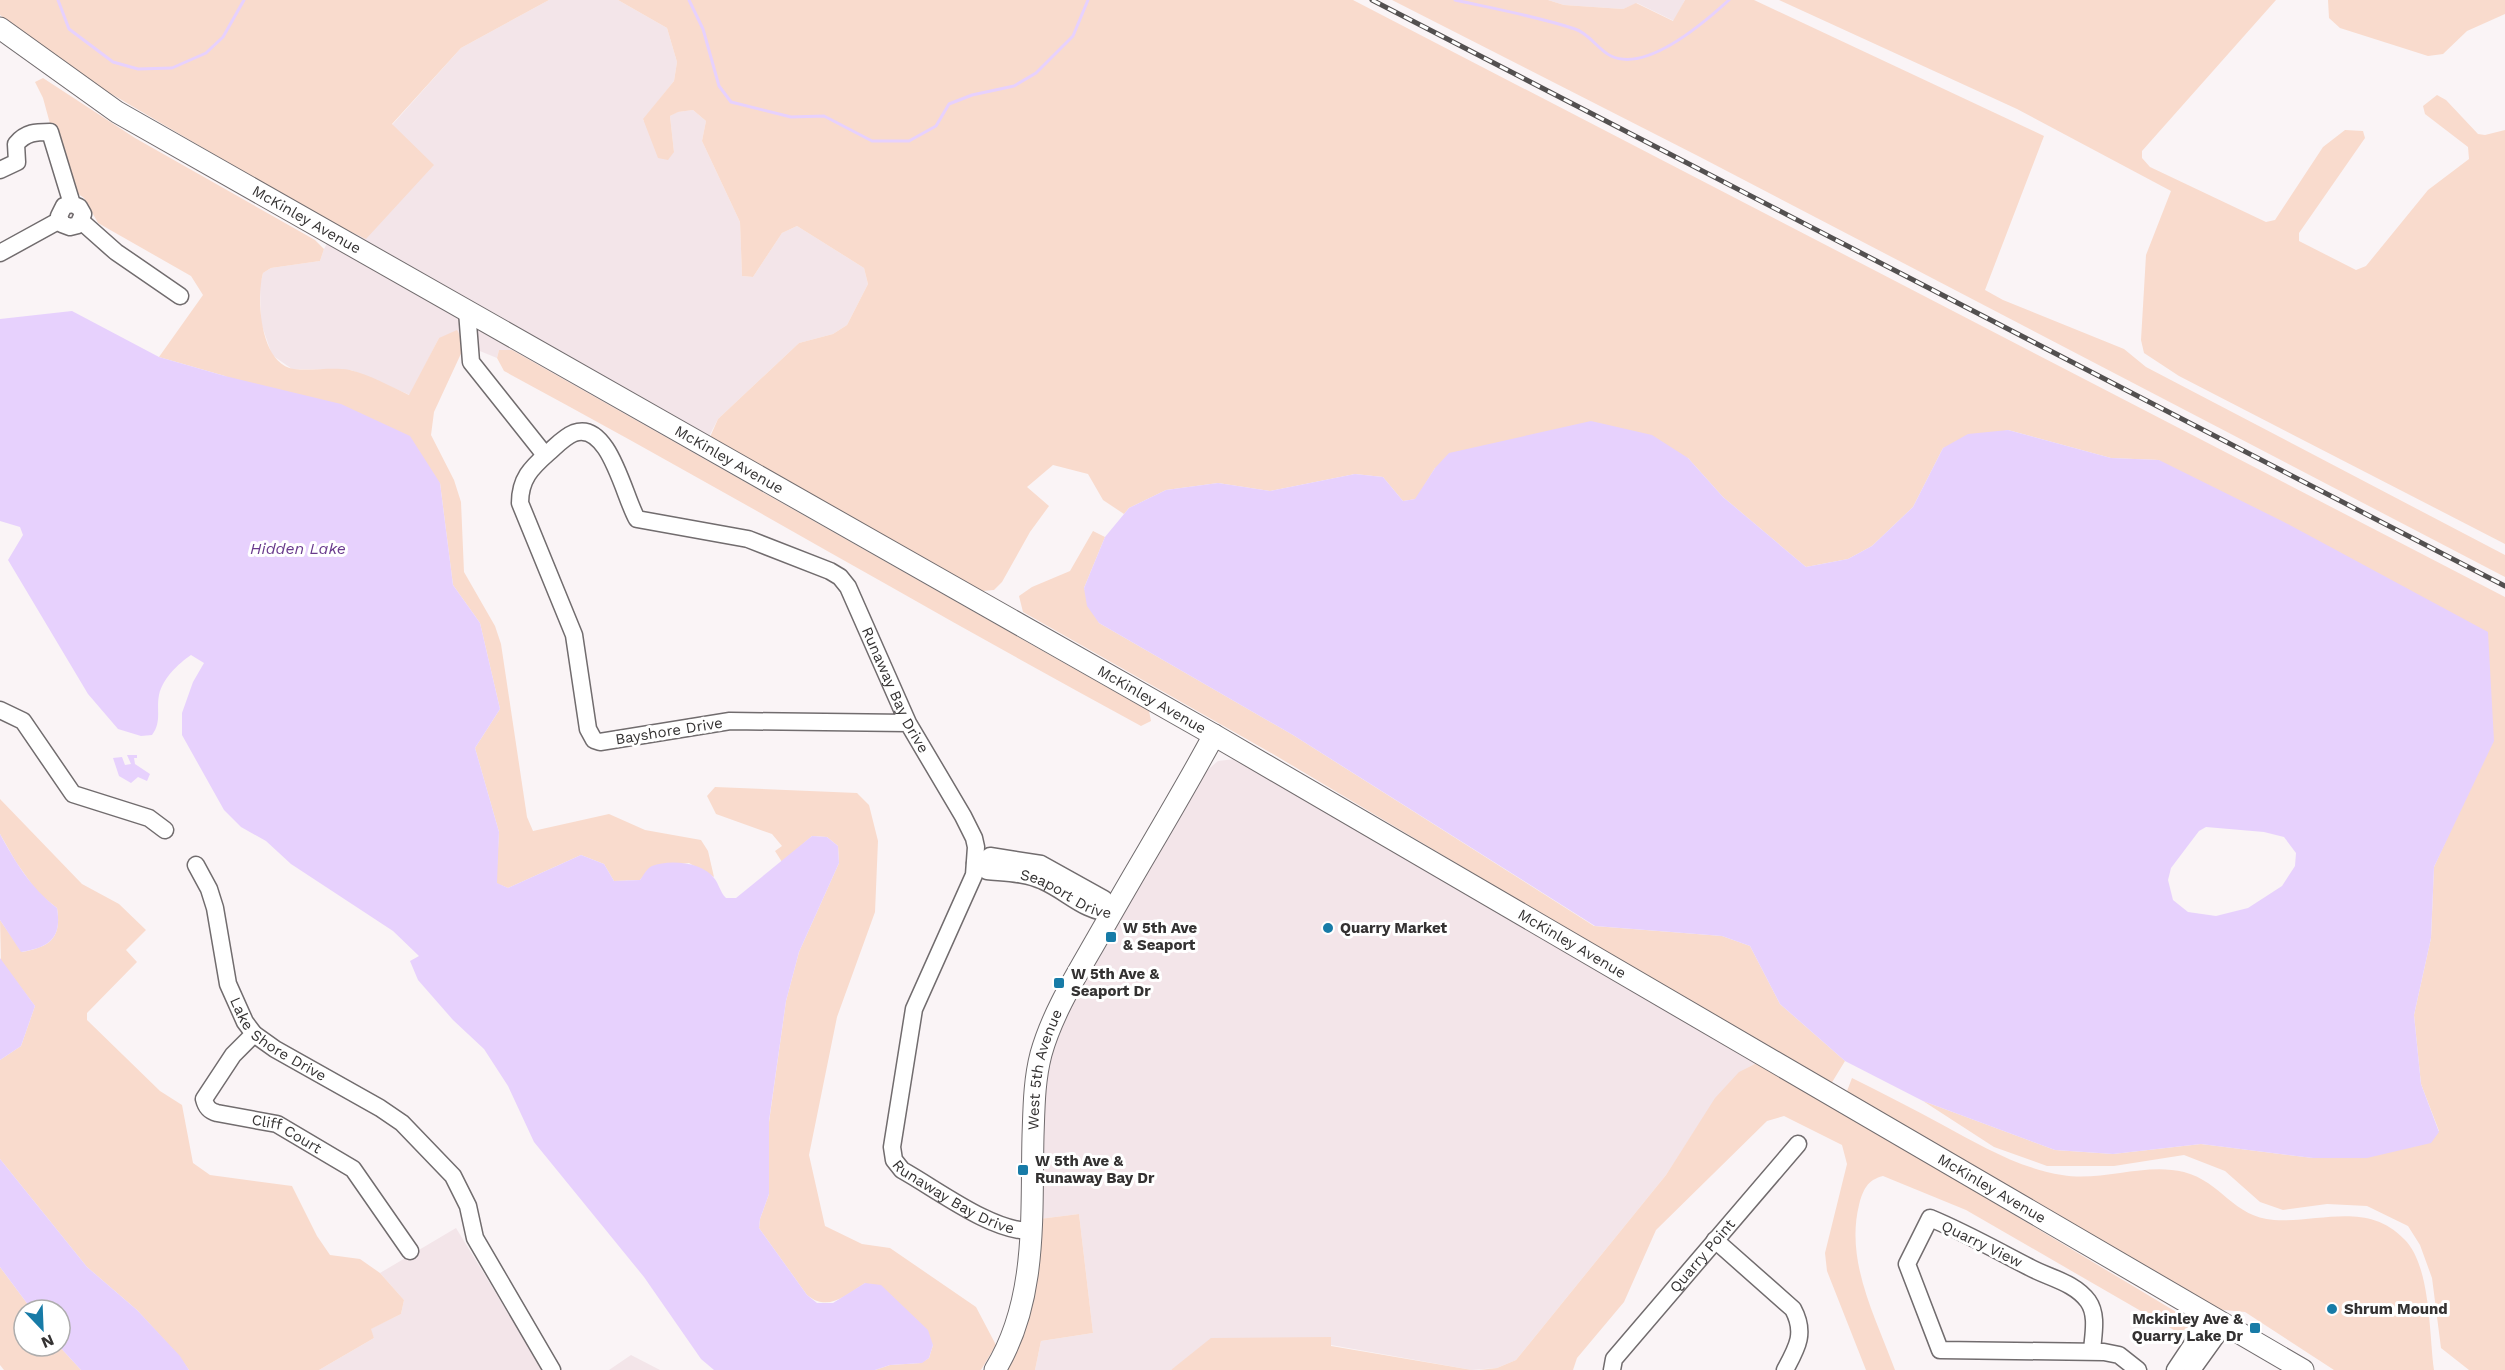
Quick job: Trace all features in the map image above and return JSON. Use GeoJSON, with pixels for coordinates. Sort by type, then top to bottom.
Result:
{"type":"FeatureCollection","features":[{"type":"Feature","properties":{"kind":"main road","name":"McKinley Avenue"},"geometry":{"type":"LineString","coordinates":[[0,28],[117,112],[1214,735],[2303,1370]]}},
{"type":"Feature","properties":{"kind":"main road","name":"West 5th Avenue"},"geometry":{"type":"LineString","coordinates":[[995,1370],[1017,1324],[1022,1306],[1030,1254],[1034,1103],[1041,1055],[1047,1036],[1071,984],[1214,735]]}},
{"type":"Feature","properties":{"kind":"street"},"geometry":{"type":"LineString","coordinates":[[0,170],[17,162],[16,144],[22,137],[31,132],[50,132],[72,204],[81,210],[81,221]]}},
{"type":"Feature","properties":{"kind":"street"},"geometry":{"type":"LineString","coordinates":[[60,220],[61,209],[72,204]]}},
{"type":"Feature","properties":{"kind":"street"},"geometry":{"type":"LineString","coordinates":[[60,220],[70,227],[81,221]]}},
{"type":"Feature","properties":{"kind":"street"},"geometry":{"type":"LineString","coordinates":[[0,253],[60,220]]}},
{"type":"Feature","properties":{"kind":"street"},"geometry":{"type":"LineString","coordinates":[[81,221],[139,269],[180,296]]}},
{"type":"Feature","properties":{"kind":"street"},"geometry":{"type":"LineString","coordinates":[[467,311],[471,362],[545,455]]}},
{"type":"Feature","properties":{"kind":"street","name":"Runaway Bay Drive"},"geometry":{"type":"LineString","coordinates":[[545,455],[565,438],[576,432],[588,431],[600,439],[608,452],[637,519],[755,541],[800,558],[840,577],[848,586],[908,723],[974,838],[979,863],[914,1009],[892,1147],[894,1160],[902,1170],[997,1225],[1017,1231],[1030,1231]]}},
{"type":"Feature","properties":{"kind":"street","name":"Bayshore Drive"},"geometry":{"type":"LineString","coordinates":[[545,455],[527,473],[522,483],[520,502],[574,635],[588,729],[594,740],[600,742],[730,721],[908,723]]}},
{"type":"Feature","properties":{"kind":"street"},"geometry":{"type":"LineString","coordinates":[[0,710],[8,716],[23,721],[74,794],[149,818],[165,830]]}},
{"type":"Feature","properties":{"kind":"street","name":"Seaport Drive"},"geometry":{"type":"LineString","coordinates":[[979,863],[987,871],[1021,874],[1043,881],[1096,912],[1112,913]]}},
{"type":"Feature","properties":{"kind":"street","name":"Lake Shore Drive"},"geometry":{"type":"LineString","coordinates":[[196,865],[209,889],[215,908],[228,984],[236,1004],[254,1034],[275,1049],[380,1108],[402,1123],[437,1161],[447,1188],[468,1206],[475,1238],[552,1370]]}},
{"type":"Feature","properties":{"kind":"street","name":"Cliff Court"},"geometry":{"type":"LineString","coordinates":[[254,1034],[233,1055],[204,1099],[205,1106],[217,1113],[277,1124],[343,1162],[361,1177],[410,1251]]}},
{"type":"Feature","properties":{"kind":"street","name":"Quarry Point"},"geometry":{"type":"LineString","coordinates":[[1612,1370],[1614,1359],[1798,1144]]}},
{"type":"Feature","properties":{"kind":"street","name":"Quarry View"},"geometry":{"type":"LineString","coordinates":[[2092,1351],[2094,1314],[2088,1301],[2073,1287],[1930,1218],[1908,1264],[1940,1350],[2092,1351],[2119,1355],[2138,1370]]}},
{"type":"Feature","properties":{"kind":"street"},"geometry":{"type":"LineString","coordinates":[[1715,1240],[1793,1309],[1798,1318],[1801,1336],[1785,1370]]}},
{"type":"Feature","properties":{"kind":"street"},"geometry":{"type":"LineString","coordinates":[[2175,1370],[2218,1320]]}},
{"type":"Feature","properties":{"kind":"street"},"geometry":{"type":"LineString","coordinates":[[2192,1370],[2218,1320]]}},
{"type":"Feature","properties":{"kind":"shaded area"},"geometry":{"type":"Polygon","coordinates":[[[0,0],[549,0],[461,48],[392,124],[434,165],[366,239],[324,219],[86,79],[0,15],[0,0]]]}},
{"type":"Feature","properties":{"kind":"shaded area"},"geometry":{"type":"Polygon","coordinates":[[[549,0],[618,0],[667,28],[677,62],[674,81],[643,120],[674,152],[670,116],[677,112],[693,110],[706,121],[702,141],[740,222],[742,276],[753,277],[782,233],[797,226],[864,268],[868,284],[847,325],[833,334],[799,343],[718,419],[699,456],[512,350],[499,350],[497,358],[465,345],[439,338],[410,395],[351,370],[292,369],[272,355],[261,323],[260,286],[263,273],[271,268],[320,261],[337,225],[433,166],[392,125],[461,48],[549,0]]]}},
{"type":"Feature","properties":{"kind":"shaded area"},"geometry":{"type":"Polygon","coordinates":[[[618,0],[1353,0],[2505,597],[2505,1370],[2469,1370],[2441,1348],[2432,1278],[2420,1245],[2408,1226],[2367,1206],[2327,1204],[2283,1210],[2260,1202],[2225,1171],[2184,1155],[2114,1166],[2047,1166],[1994,1147],[1923,1101],[2055,1150],[2113,1154],[2201,1144],[2313,1158],[2439,1131],[2421,1084],[2414,1015],[2431,938],[2434,867],[2460,810],[2159,460],[2111,458],[2008,430],[1943,448],[1913,507],[1872,546],[1848,559],[1806,567],[1723,497],[1688,458],[1435,468],[1416,499],[1403,501],[1383,477],[1355,474],[1270,491],[1218,483],[1166,490],[1129,508],[1124,514],[1103,500],[1088,474],[1053,465],[1027,487],[1049,506],[1030,532],[1002,582],[994,590],[983,591],[710,437],[718,419],[799,343],[833,334],[847,325],[868,284],[864,268],[797,226],[782,233],[753,277],[742,276],[740,222],[702,141],[706,121],[693,110],[678,112],[670,116],[674,152],[668,160],[658,158],[643,119],[674,81],[677,62],[667,28],[618,0]]]}},
{"type":"Feature","properties":{"kind":"shaded area"},"geometry":{"type":"Polygon","coordinates":[[[1392,0],[1548,0],[1564,5],[1623,9],[1636,3],[1673,21],[1685,0],[1754,0],[2044,136],[1985,290],[2003,300],[2124,349],[2146,367],[2505,555],[2505,577],[1700,157],[1392,0]]]}},
{"type":"Feature","properties":{"kind":"shaded area"},"geometry":{"type":"Polygon","coordinates":[[[1548,0],[1685,0],[1674,21],[1637,3],[1623,9],[1564,5],[1548,0]]]}},
{"type":"Feature","properties":{"kind":"shaded area"},"geometry":{"type":"Polygon","coordinates":[[[1779,0],[2276,0],[2142,151],[2142,158],[2150,167],[2266,222],[2275,220],[2323,147],[2345,130],[2363,131],[2365,138],[2299,233],[2299,241],[2356,270],[2366,266],[2428,190],[2469,159],[2468,147],[2425,114],[2423,106],[2437,95],[2446,100],[2478,134],[2485,135],[2505,130],[2505,544],[2179,376],[2144,353],[2141,340],[2146,255],[2171,191],[2017,109],[1779,0]]]}},
{"type":"Feature","properties":{"kind":"shaded area"},"geometry":{"type":"Polygon","coordinates":[[[2328,0],[2505,0],[2505,14],[2467,31],[2443,54],[2428,56],[2340,28],[2329,18],[2328,0]]]}},
{"type":"Feature","properties":{"kind":"shaded area"},"geometry":{"type":"Polygon","coordinates":[[[43,78],[135,138],[315,240],[324,249],[320,261],[271,268],[263,273],[260,298],[263,329],[274,356],[283,365],[294,369],[350,370],[409,395],[439,338],[457,330],[465,345],[434,412],[431,435],[454,480],[461,502],[464,572],[495,626],[501,644],[527,817],[533,831],[609,814],[645,830],[701,840],[708,851],[714,877],[689,863],[651,867],[640,880],[614,881],[604,864],[581,855],[508,888],[496,883],[499,832],[475,748],[500,709],[480,623],[453,585],[440,483],[225,376],[159,357],[203,295],[191,276],[98,223],[84,198],[67,186],[43,98],[35,82],[43,78]]]}},
{"type":"Feature","properties":{"kind":"shaded area"},"geometry":{"type":"Polygon","coordinates":[[[499,350],[512,350],[1149,711],[1151,721],[1141,726],[504,371],[497,358],[499,350]]]}},
{"type":"Feature","properties":{"kind":"shaded area"},"geometry":{"type":"Polygon","coordinates":[[[1093,531],[1105,537],[1084,588],[1099,623],[1293,735],[1594,926],[1722,936],[1750,946],[1780,1004],[1845,1061],[1831,1084],[1273,754],[1023,612],[1019,596],[1032,587],[1070,571],[1093,531]]]}},
{"type":"Feature","properties":{"kind":"shaded area"},"geometry":{"type":"Polygon","coordinates":[[[1235,759],[1759,1062],[1716,1098],[1666,1175],[1516,1360],[1497,1368],[1472,1370],[1331,1345],[1331,1337],[1178,1366],[1171,1370],[1035,1370],[1041,1341],[1093,1333],[1079,1214],[1039,1219],[1042,1098],[1050,1051],[1068,1009],[1204,773],[1218,761],[1235,759]]]}},
{"type":"Feature","properties":{"kind":"shaded area"},"geometry":{"type":"Polygon","coordinates":[[[715,787],[857,793],[869,805],[878,841],[875,912],[837,1017],[809,1155],[825,1226],[862,1244],[890,1248],[976,1307],[996,1345],[981,1370],[875,1370],[890,1365],[921,1363],[929,1358],[933,1345],[865,1283],[843,1297],[829,1302],[815,1300],[807,1295],[759,1228],[769,1194],[769,1122],[786,1001],[799,952],[839,863],[838,846],[827,837],[812,836],[782,862],[775,851],[782,846],[772,834],[716,814],[707,796],[715,787]]]}},
{"type":"Feature","properties":{"kind":"shaded area"},"geometry":{"type":"Polygon","coordinates":[[[0,799],[82,884],[119,904],[146,930],[126,950],[137,962],[87,1013],[87,1020],[160,1091],[182,1105],[193,1163],[210,1175],[292,1186],[317,1236],[330,1255],[360,1259],[380,1273],[404,1300],[401,1314],[371,1329],[374,1338],[319,1370],[189,1370],[137,1310],[87,1267],[0,1159],[0,1060],[21,1046],[35,1006],[1,961],[0,920],[22,952],[47,944],[56,934],[58,918],[57,908],[38,893],[0,834],[0,799]]]}},
{"type":"Feature","properties":{"kind":"shaded area"},"geometry":{"type":"Polygon","coordinates":[[[1759,1062],[2188,1319],[2190,1328],[2179,1333],[1966,1210],[1883,1176],[1869,1183],[1862,1195],[1856,1226],[1856,1248],[1865,1289],[1895,1370],[1866,1370],[1827,1271],[1825,1253],[1847,1164],[1842,1145],[1784,1116],[1767,1121],[1656,1230],[1624,1302],[1577,1358],[1573,1370],[1479,1370],[1497,1368],[1516,1360],[1666,1175],[1715,1098],[1739,1072],[1759,1062]]]}},
{"type":"Feature","properties":{"kind":"shaded area"},"geometry":{"type":"Polygon","coordinates":[[[1852,1078],[2000,1155],[2046,1172],[2092,1176],[2154,1169],[2184,1172],[2208,1183],[2248,1213],[2260,1217],[2291,1220],[2359,1217],[2375,1220],[2390,1227],[2404,1239],[2419,1265],[2427,1301],[2434,1370],[2334,1370],[2245,1312],[2214,1309],[1851,1095],[1847,1091],[1852,1078]]]}},
{"type":"Feature","properties":{"kind":"shaded area"},"geometry":{"type":"Polygon","coordinates":[[[1079,1214],[1093,1333],[1041,1341],[1035,1370],[1006,1370],[1024,1335],[1033,1298],[1038,1259],[1039,1219],[1079,1214]]]}},
{"type":"Feature","properties":{"kind":"shaded area"},"geometry":{"type":"Polygon","coordinates":[[[456,1228],[543,1370],[319,1370],[374,1338],[370,1329],[401,1314],[404,1300],[380,1273],[456,1228]]]}},
{"type":"Feature","properties":{"kind":"shaded area"},"geometry":{"type":"Polygon","coordinates":[[[0,1267],[23,1298],[12,1298],[12,1358],[70,1358],[81,1370],[4,1370],[0,1365],[0,1267]]]}},
{"type":"Feature","properties":{"kind":"shaded area"},"geometry":{"type":"Polygon","coordinates":[[[1331,1337],[1331,1346],[1472,1370],[1171,1370],[1211,1338],[1331,1337]]]}},
{"type":"Feature","properties":{"kind":"shaded area"},"geometry":{"type":"Polygon","coordinates":[[[631,1355],[660,1370],[609,1370],[631,1355]]]}},
{"type":"Feature","properties":{"kind":"water","name":"Hidden Lake"},"geometry":{"type":"Polygon","coordinates":[[[72,311],[159,357],[225,376],[341,404],[410,436],[440,483],[453,585],[480,623],[500,709],[475,748],[499,832],[497,883],[508,888],[581,855],[604,864],[614,881],[640,880],[648,868],[659,864],[694,865],[702,868],[716,880],[726,898],[736,898],[812,836],[827,837],[838,846],[839,863],[799,952],[786,1001],[769,1121],[769,1194],[759,1228],[807,1295],[817,1303],[833,1303],[865,1283],[881,1285],[928,1330],[933,1345],[929,1358],[922,1363],[890,1365],[875,1370],[714,1370],[701,1359],[644,1277],[534,1142],[508,1086],[484,1049],[453,1020],[418,980],[410,961],[419,956],[393,931],[291,864],[266,841],[241,827],[224,810],[182,735],[182,713],[193,682],[204,663],[191,655],[167,677],[159,695],[158,721],[152,735],[141,736],[118,729],[88,694],[8,560],[23,535],[20,527],[0,521],[0,319],[72,311]]]}},
{"type":"Feature","properties":{"kind":"water"},"geometry":{"type":"Polygon","coordinates":[[[1591,421],[1652,435],[1688,458],[1723,497],[1806,567],[1848,559],[1872,546],[1913,507],[1943,448],[1968,434],[2008,430],[2111,458],[2159,460],[2284,522],[2488,632],[2494,741],[2434,867],[2431,938],[2414,1015],[2421,1084],[2439,1132],[2431,1143],[2367,1158],[2313,1158],[2201,1144],[2113,1154],[2055,1150],[1923,1101],[1845,1061],[1780,1004],[1750,946],[1722,936],[1595,926],[1293,735],[1099,623],[1087,606],[1084,588],[1105,537],[1129,508],[1166,490],[1218,483],[1270,491],[1355,474],[1383,477],[1403,501],[1415,499],[1435,468],[1449,453],[1591,421]],[[2206,827],[2199,831],[2171,868],[2168,880],[2173,900],[2188,912],[2216,916],[2248,908],[2282,886],[2295,866],[2296,853],[2284,837],[2264,832],[2206,827]]]}},
{"type":"Feature","properties":{"kind":"water"},"geometry":{"type":"Polygon","coordinates":[[[127,755],[137,755],[137,758],[134,758],[135,764],[150,774],[147,781],[138,777],[131,783],[119,776],[113,758],[122,757],[125,765],[131,764],[127,755]]]}},
{"type":"Feature","properties":{"kind":"water"},"geometry":{"type":"Polygon","coordinates":[[[0,834],[24,874],[57,908],[58,927],[52,939],[31,950],[21,952],[0,920],[0,834]]]}},
{"type":"Feature","properties":{"kind":"water"},"geometry":{"type":"Polygon","coordinates":[[[0,958],[35,1006],[21,1046],[0,1060],[0,958]]]}},
{"type":"Feature","properties":{"kind":"water"},"geometry":{"type":"Polygon","coordinates":[[[0,1159],[87,1267],[137,1310],[180,1356],[189,1370],[81,1370],[70,1358],[72,1358],[72,1298],[23,1298],[0,1267],[0,1159]]]}},
{"type":"Feature","properties":{"kind":"waterway"},"geometry":{"type":"LineString","coordinates":[[58,0],[69,29],[113,62],[138,69],[172,68],[206,53],[223,37],[244,0]]}},
{"type":"Feature","properties":{"kind":"waterway"},"geometry":{"type":"LineString","coordinates":[[689,0],[703,29],[719,86],[731,102],[791,117],[824,116],[872,141],[909,141],[936,126],[949,104],[972,95],[1014,86],[1036,73],[1073,36],[1088,0]]}},
{"type":"Feature","properties":{"kind":"waterway"},"geometry":{"type":"LineString","coordinates":[[1455,0],[1530,16],[1575,29],[1585,34],[1606,53],[1625,59],[1641,58],[1674,43],[1691,32],[1729,0]]}},
{"type":"Feature","properties":{"kind":"railway"},"geometry":{"type":"LineString","coordinates":[[1372,0],[2505,586]]}},
{"type":"Feature","properties":{"kind":"place","name":"Quarry Market"},"geometry":{"type":"Point","coordinates":[1328,928]}},
{"type":"Feature","properties":{"kind":"place","name":"W 5th Ave & Seaport"},"geometry":{"type":"Point","coordinates":[1111,937]}},
{"type":"Feature","properties":{"kind":"place","name":"W 5th Ave & Seaport Dr"},"geometry":{"type":"Point","coordinates":[1059,983]}},
{"type":"Feature","properties":{"kind":"place","name":"W 5th Ave & Runaway Bay Dr"},"geometry":{"type":"Point","coordinates":[1023,1170]}},
{"type":"Feature","properties":{"kind":"place","name":"Shrum Mound"},"geometry":{"type":"Point","coordinates":[2332,1309]}},
{"type":"Feature","properties":{"kind":"place","name":"Mckinley Ave & Quarry Lake Dr"},"geometry":{"type":"Point","coordinates":[2255,1328]}}]}
